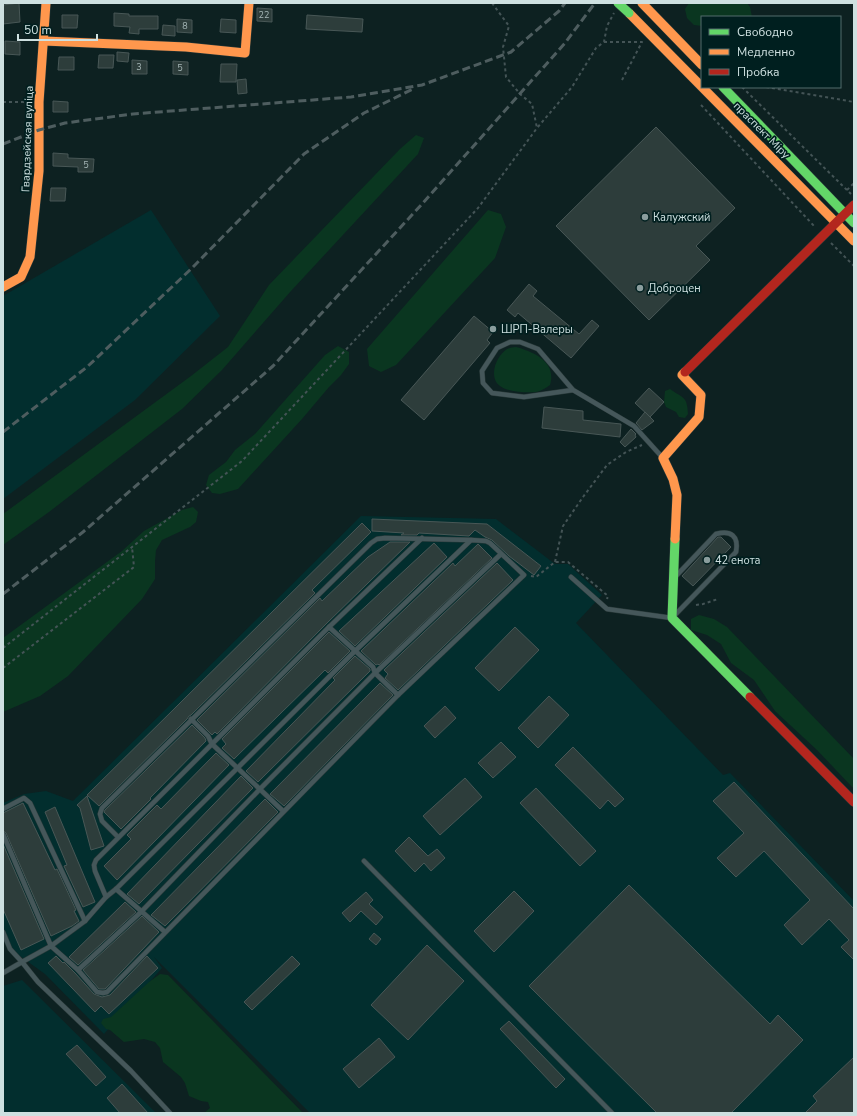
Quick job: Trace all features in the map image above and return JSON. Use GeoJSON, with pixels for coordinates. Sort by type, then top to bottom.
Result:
{"type":"FeatureCollection","features":[{"type":"Feature","properties":{"kind":"street","name":"Гвардзейская вуліца"},"geometry":{"type":"LineString","coordinates":[[3,287],[21,277],[30,257],[39,171],[40,102],[46,3]]}},
{"type":"Feature","properties":{"kind":"street"},"geometry":{"type":"LineString","coordinates":[[44,41],[186,47],[245,53],[249,3]]}},
{"type":"Feature","properties":{"kind":"street"},"geometry":{"type":"LineString","coordinates":[[642,3],[701,64]]}},
{"type":"Feature","properties":{"kind":"street","name":"праспект Міру"},"geometry":{"type":"LineString","coordinates":[[618,5],[629,13],[701,86]]}},
{"type":"Feature","properties":{"kind":"street","name":"праспект Міру"},"geometry":{"type":"LineString","coordinates":[[703,88],[854,241]]}},
{"type":"Feature","properties":{"kind":"street","name":"праспект Міру"},"geometry":{"type":"LineString","coordinates":[[724,88],[854,223]]}},
{"type":"Feature","properties":{"kind":"street"},"geometry":{"type":"LineString","coordinates":[[854,205],[682,375],[701,395],[700,417],[663,458],[674,479],[677,495],[672,618],[854,802]]}},
{"type":"Feature","properties":{"kind":"lane"},"geometry":{"type":"LineString","coordinates":[[573,390],[524,397],[492,392],[483,383],[482,371],[497,348],[510,342],[520,342],[538,348],[573,390],[634,426],[663,458]]}},
{"type":"Feature","properties":{"kind":"lane"},"geometry":{"type":"LineString","coordinates":[[571,577],[607,609],[672,618],[736,552],[736,539],[731,534],[724,532],[716,534],[673,579]]}},
{"type":"Feature","properties":{"kind":"lane"},"geometry":{"type":"LineString","coordinates":[[3,834],[51,946],[78,970],[98,992],[107,992],[398,695],[524,575],[486,541],[385,538],[371,543],[102,808],[100,814],[102,820],[118,837]]}},
{"type":"Feature","properties":{"kind":"lane"},"geometry":{"type":"LineString","coordinates":[[106,897],[95,872],[94,865],[96,860],[329,627],[422,538]]}},
{"type":"Feature","properties":{"kind":"lane"},"geometry":{"type":"LineString","coordinates":[[3,973],[51,946],[85,921],[106,897],[116,889],[355,651],[471,540]]}},
{"type":"Feature","properties":{"kind":"lane"},"geometry":{"type":"LineString","coordinates":[[78,970],[141,912],[375,673],[501,554]]}},
{"type":"Feature","properties":{"kind":"lane"},"geometry":{"type":"LineString","coordinates":[[329,627],[373,667],[375,673],[398,695]]}},
{"type":"Feature","properties":{"kind":"lane"},"geometry":{"type":"LineString","coordinates":[[191,720],[208,736],[212,744],[283,811]]}},
{"type":"Feature","properties":{"kind":"lane"},"geometry":{"type":"LineString","coordinates":[[3,809],[24,798],[30,803],[85,921]]}},
{"type":"Feature","properties":{"kind":"lane"},"geometry":{"type":"LineString","coordinates":[[364,861],[612,1113]]}},
{"type":"Feature","properties":{"kind":"lane"},"geometry":{"type":"LineString","coordinates":[[116,889],[165,932]]}},
{"type":"Feature","properties":{"kind":"lane"},"geometry":{"type":"LineString","coordinates":[[3,932],[10,949],[38,982],[131,1071],[170,1113]]}},
{"type":"Feature","properties":{"kind":"path"},"geometry":{"type":"LineString","coordinates":[[492,3],[509,26],[503,47],[506,77],[520,94],[532,104],[537,128]]}},
{"type":"Feature","properties":{"kind":"path"},"geometry":{"type":"LineString","coordinates":[[604,42],[607,26],[618,5]]}},
{"type":"Feature","properties":{"kind":"path"},"geometry":{"type":"LineString","coordinates":[[637,36],[642,42]]}},
{"type":"Feature","properties":{"kind":"path"},"geometry":{"type":"LineString","coordinates":[[3,648],[242,461],[478,208],[537,128],[572,87],[596,48],[604,42],[642,42]]}},
{"type":"Feature","properties":{"kind":"path"},"geometry":{"type":"LineString","coordinates":[[622,80],[642,42]]}},
{"type":"Feature","properties":{"kind":"path"},"geometry":{"type":"LineString","coordinates":[[743,88],[854,197]]}},
{"type":"Feature","properties":{"kind":"path"},"geometry":{"type":"LineString","coordinates":[[772,88],[854,102]]}},
{"type":"Feature","properties":{"kind":"path"},"geometry":{"type":"LineString","coordinates":[[3,102],[40,102]]}},
{"type":"Feature","properties":{"kind":"path"},"geometry":{"type":"LineString","coordinates":[[701,105],[854,266]]}},
{"type":"Feature","properties":{"kind":"path"},"geometry":{"type":"LineString","coordinates":[[847,190],[854,183]]}},
{"type":"Feature","properties":{"kind":"path"},"geometry":{"type":"LineString","coordinates":[[555,562],[563,526],[603,470],[607,465],[626,452],[648,442]]}},
{"type":"Feature","properties":{"kind":"path"},"geometry":{"type":"LineString","coordinates":[[3,668],[134,567],[132,547]]}},
{"type":"Feature","properties":{"kind":"path"},"geometry":{"type":"LineString","coordinates":[[684,606],[703,604],[718,599]]}},
{"type":"Feature","properties":{"kind":"shaded area"},"geometry":{"type":"Polygon","coordinates":[[[151,210],[220,316],[135,400],[3,499],[3,296],[151,210]]]}},
{"type":"Feature","properties":{"kind":"shaded area"},"geometry":{"type":"Polygon","coordinates":[[[361,516],[496,519],[555,564],[568,564],[602,595],[576,623],[723,775],[730,773],[854,901],[854,1113],[310,1113],[154,957],[162,968],[104,1034],[45,974],[6,946],[3,938],[3,803],[24,794],[46,791],[73,801],[361,516]]]}},
{"type":"Feature","properties":{"kind":"shaded area"},"geometry":{"type":"Polygon","coordinates":[[[22,980],[156,1113],[3,1113],[3,986],[22,980]]]}},
{"type":"Feature","properties":{"kind":"green space"},"geometry":{"type":"Polygon","coordinates":[[[689,3],[747,3],[750,7],[752,16],[701,16],[701,26],[694,25],[687,18],[685,9],[689,3]]]}},
{"type":"Feature","properties":{"kind":"green space"},"geometry":{"type":"Polygon","coordinates":[[[416,135],[424,138],[418,154],[291,291],[222,370],[182,409],[49,512],[3,545],[3,514],[191,376],[228,347],[269,285],[400,149],[416,135]]]}},
{"type":"Feature","properties":{"kind":"green space"},"geometry":{"type":"Polygon","coordinates":[[[488,210],[501,214],[506,227],[495,258],[396,365],[381,372],[369,366],[367,349],[488,210]]]}},
{"type":"Feature","properties":{"kind":"green space"},"geometry":{"type":"Polygon","coordinates":[[[338,346],[349,352],[349,364],[341,375],[238,489],[220,494],[212,493],[206,485],[209,475],[226,462],[235,450],[255,434],[325,355],[338,346]]]}},
{"type":"Feature","properties":{"kind":"green space"},"geometry":{"type":"Polygon","coordinates":[[[516,347],[537,355],[547,364],[551,377],[550,385],[538,392],[522,392],[507,390],[496,382],[494,372],[497,361],[507,349],[516,347]]]}},
{"type":"Feature","properties":{"kind":"green space"},"geometry":{"type":"Polygon","coordinates":[[[670,389],[686,401],[688,414],[685,418],[679,417],[676,412],[666,407],[664,402],[665,391],[670,389]]]}},
{"type":"Feature","properties":{"kind":"green space"},"geometry":{"type":"Polygon","coordinates":[[[193,507],[198,512],[196,522],[190,527],[162,540],[156,550],[155,579],[142,599],[68,676],[40,696],[3,712],[3,638],[122,551],[144,531],[182,510],[193,507]]]}},
{"type":"Feature","properties":{"kind":"green space"},"geometry":{"type":"Polygon","coordinates":[[[699,615],[714,619],[727,627],[854,759],[854,789],[817,750],[775,711],[754,680],[731,663],[721,644],[707,635],[691,630],[691,619],[699,615]]]}},
{"type":"Feature","properties":{"kind":"green space"},"geometry":{"type":"Polygon","coordinates":[[[160,974],[168,975],[303,1113],[204,1113],[210,1108],[208,1102],[189,1096],[185,1083],[181,1077],[163,1062],[160,1048],[155,1042],[144,1039],[124,1042],[110,1030],[106,1029],[101,1023],[103,1019],[111,1017],[149,982],[160,974]]]}},
{"type":"Feature","properties":{"kind":"building"},"geometry":{"type":"Polygon","coordinates":[[[19,3],[20,22],[3,24],[3,5],[19,3]]]}},
{"type":"Feature","properties":{"kind":"building"},"geometry":{"type":"Polygon","coordinates":[[[257,8],[272,9],[272,22],[257,21],[257,8]]]}},
{"type":"Feature","properties":{"kind":"building"},"geometry":{"type":"Polygon","coordinates":[[[114,13],[129,14],[129,16],[158,16],[158,29],[139,29],[139,34],[129,33],[130,27],[114,26],[114,13]]]}},
{"type":"Feature","properties":{"kind":"building"},"geometry":{"type":"Polygon","coordinates":[[[62,15],[78,15],[77,28],[62,28],[62,15]]]}},
{"type":"Feature","properties":{"kind":"building"},"geometry":{"type":"Polygon","coordinates":[[[307,15],[363,19],[362,32],[306,29],[307,15]]]}},
{"type":"Feature","properties":{"kind":"building"},"geometry":{"type":"Polygon","coordinates":[[[177,19],[192,20],[192,33],[177,32],[177,19]]]}},
{"type":"Feature","properties":{"kind":"building"},"geometry":{"type":"Polygon","coordinates":[[[221,19],[236,20],[236,33],[220,32],[221,19]]]}},
{"type":"Feature","properties":{"kind":"building"},"geometry":{"type":"Polygon","coordinates":[[[163,25],[175,26],[175,36],[162,35],[163,25]]]}},
{"type":"Feature","properties":{"kind":"building"},"geometry":{"type":"Polygon","coordinates":[[[5,41],[20,42],[20,55],[5,54],[5,41]]]}},
{"type":"Feature","properties":{"kind":"building"},"geometry":{"type":"Polygon","coordinates":[[[117,52],[129,53],[128,62],[117,61],[117,52]]]}},
{"type":"Feature","properties":{"kind":"building"},"geometry":{"type":"Polygon","coordinates":[[[99,55],[114,55],[113,68],[98,68],[99,55]]]}},
{"type":"Feature","properties":{"kind":"building"},"geometry":{"type":"Polygon","coordinates":[[[59,57],[74,57],[74,70],[58,70],[59,57]]]}},
{"type":"Feature","properties":{"kind":"building"},"geometry":{"type":"Polygon","coordinates":[[[132,60],[147,61],[147,74],[132,74],[132,60]]]}},
{"type":"Feature","properties":{"kind":"building"},"geometry":{"type":"Polygon","coordinates":[[[173,61],[188,62],[188,75],[173,74],[173,61]]]}},
{"type":"Feature","properties":{"kind":"building"},"geometry":{"type":"Polygon","coordinates":[[[221,64],[237,64],[236,82],[220,82],[221,64]]]}},
{"type":"Feature","properties":{"kind":"building"},"geometry":{"type":"Polygon","coordinates":[[[246,79],[247,93],[238,94],[237,80],[246,79]]]}},
{"type":"Feature","properties":{"kind":"building"},"geometry":{"type":"Polygon","coordinates":[[[53,101],[68,102],[68,112],[53,112],[53,101]]]}},
{"type":"Feature","properties":{"kind":"building","name":"Калужский"},"geometry":{"type":"Polygon","coordinates":[[[656,127],[735,208],[696,246],[710,260],[649,320],[556,226],[656,127]]]}},
{"type":"Feature","properties":{"kind":"building"},"geometry":{"type":"Polygon","coordinates":[[[53,153],[68,154],[68,158],[94,159],[93,172],[78,172],[78,167],[53,166],[53,153]]]}},
{"type":"Feature","properties":{"kind":"building"},"geometry":{"type":"Polygon","coordinates":[[[51,188],[66,188],[65,201],[50,201],[51,188]]]}},
{"type":"Feature","properties":{"kind":"building"},"geometry":{"type":"Polygon","coordinates":[[[529,284],[537,291],[533,296],[579,334],[592,320],[599,326],[571,358],[518,313],[515,317],[507,310],[529,284]]]}},
{"type":"Feature","properties":{"kind":"building"},"geometry":{"type":"Polygon","coordinates":[[[474,316],[493,332],[487,340],[490,343],[424,420],[401,400],[474,316]]]}},
{"type":"Feature","properties":{"kind":"building"},"geometry":{"type":"Polygon","coordinates":[[[649,388],[664,402],[650,417],[635,403],[649,388]]]}},
{"type":"Feature","properties":{"kind":"building"},"geometry":{"type":"Polygon","coordinates":[[[544,407],[583,411],[583,420],[621,424],[620,437],[542,428],[544,407]]]}},
{"type":"Feature","properties":{"kind":"building"},"geometry":{"type":"Polygon","coordinates":[[[645,412],[654,421],[642,430],[636,423],[645,412]]]}},
{"type":"Feature","properties":{"kind":"building"},"geometry":{"type":"Polygon","coordinates":[[[631,429],[636,434],[636,437],[625,447],[620,442],[631,429]]]}},
{"type":"Feature","properties":{"kind":"building"},"geometry":{"type":"Polygon","coordinates":[[[372,519],[487,524],[541,566],[534,575],[509,556],[492,540],[475,530],[469,536],[419,533],[417,535],[401,535],[404,533],[372,531],[372,519]]]}},
{"type":"Feature","properties":{"kind":"building"},"geometry":{"type":"Polygon","coordinates":[[[362,523],[371,532],[312,590],[315,593],[99,806],[87,795],[362,523]]]}},
{"type":"Feature","properties":{"kind":"building"},"geometry":{"type":"Polygon","coordinates":[[[718,537],[721,537],[731,547],[693,586],[682,576],[718,537]]]}},
{"type":"Feature","properties":{"kind":"building"},"geometry":{"type":"Polygon","coordinates":[[[390,542],[410,542],[217,734],[215,732],[212,735],[197,720],[320,598],[322,601],[368,557],[390,542]]]}},
{"type":"Feature","properties":{"kind":"building"},"geometry":{"type":"Polygon","coordinates":[[[434,543],[447,557],[355,646],[339,631],[434,543]]]}},
{"type":"Feature","properties":{"kind":"building"},"geometry":{"type":"Polygon","coordinates":[[[478,544],[492,558],[379,665],[376,665],[361,651],[453,563],[455,566],[478,544]]]}},
{"type":"Feature","properties":{"kind":"building"},"geometry":{"type":"Polygon","coordinates":[[[497,563],[513,580],[398,690],[385,678],[388,674],[384,670],[497,563]]]}},
{"type":"Feature","properties":{"kind":"building"},"geometry":{"type":"Polygon","coordinates":[[[515,627],[539,650],[499,691],[475,668],[515,627]]]}},
{"type":"Feature","properties":{"kind":"building"},"geometry":{"type":"Polygon","coordinates":[[[329,632],[350,651],[328,673],[325,670],[234,759],[222,748],[226,744],[222,739],[329,632]]]}},
{"type":"Feature","properties":{"kind":"building"},"geometry":{"type":"Polygon","coordinates":[[[355,656],[370,669],[370,671],[258,782],[246,771],[335,680],[333,678],[355,656]]]}},
{"type":"Feature","properties":{"kind":"building"},"geometry":{"type":"Polygon","coordinates":[[[380,683],[393,695],[284,806],[270,794],[380,683]]]}},
{"type":"Feature","properties":{"kind":"building"},"geometry":{"type":"Polygon","coordinates":[[[549,696],[569,715],[538,748],[518,728],[549,696]]]}},
{"type":"Feature","properties":{"kind":"building"},"geometry":{"type":"Polygon","coordinates":[[[445,706],[456,718],[435,738],[424,726],[445,706]]]}},
{"type":"Feature","properties":{"kind":"building"},"geometry":{"type":"Polygon","coordinates":[[[192,725],[205,738],[206,741],[121,829],[104,812],[105,810],[192,725]]]}},
{"type":"Feature","properties":{"kind":"building"},"geometry":{"type":"Polygon","coordinates":[[[501,742],[516,757],[493,778],[478,763],[501,742]]]}},
{"type":"Feature","properties":{"kind":"building"},"geometry":{"type":"Polygon","coordinates":[[[573,747],[624,799],[615,807],[608,800],[600,809],[555,765],[573,747]]]}},
{"type":"Feature","properties":{"kind":"building"},"geometry":{"type":"Polygon","coordinates":[[[216,753],[229,765],[117,880],[104,866],[131,839],[127,835],[157,805],[161,809],[216,753]]]}},
{"type":"Feature","properties":{"kind":"building"},"geometry":{"type":"Polygon","coordinates":[[[241,776],[253,788],[139,904],[127,894],[241,776]]]}},
{"type":"Feature","properties":{"kind":"building"},"geometry":{"type":"Polygon","coordinates":[[[465,778],[482,797],[440,835],[423,816],[465,778]]]}},
{"type":"Feature","properties":{"kind":"building"},"geometry":{"type":"Polygon","coordinates":[[[734,782],[854,909],[854,960],[841,947],[849,940],[829,919],[802,945],[784,925],[810,900],[764,851],[736,877],[717,858],[744,833],[713,801],[734,782]]]}},
{"type":"Feature","properties":{"kind":"building"},"geometry":{"type":"Polygon","coordinates":[[[536,788],[596,851],[580,866],[520,803],[536,788]]]}},
{"type":"Feature","properties":{"kind":"building"},"geometry":{"type":"Polygon","coordinates":[[[87,796],[104,846],[91,850],[80,808],[77,805],[87,796]]]}},
{"type":"Feature","properties":{"kind":"building"},"geometry":{"type":"Polygon","coordinates":[[[265,799],[278,812],[165,926],[151,915],[265,799]]]}},
{"type":"Feature","properties":{"kind":"building"},"geometry":{"type":"Polygon","coordinates":[[[23,803],[55,870],[57,869],[76,910],[74,911],[79,921],[51,936],[6,833],[3,830],[3,813],[23,803]]]}},
{"type":"Feature","properties":{"kind":"building"},"geometry":{"type":"Polygon","coordinates":[[[55,807],[95,902],[83,907],[64,866],[67,865],[45,812],[55,807]]]}},
{"type":"Feature","properties":{"kind":"building"},"geometry":{"type":"Polygon","coordinates":[[[409,837],[428,856],[437,849],[445,858],[431,871],[424,863],[415,872],[395,851],[409,837]]]}},
{"type":"Feature","properties":{"kind":"building"},"geometry":{"type":"Polygon","coordinates":[[[3,844],[44,939],[21,950],[3,909],[3,844]]]}},
{"type":"Feature","properties":{"kind":"building"},"geometry":{"type":"Polygon","coordinates":[[[629,885],[770,1024],[778,1015],[803,1040],[731,1113],[657,1113],[529,986],[629,885]]]}},
{"type":"Feature","properties":{"kind":"building"},"geometry":{"type":"Polygon","coordinates":[[[514,891],[534,911],[494,952],[474,931],[514,891]]]}},
{"type":"Feature","properties":{"kind":"building"},"geometry":{"type":"Polygon","coordinates":[[[366,892],[373,900],[369,904],[383,917],[376,925],[361,911],[350,922],[342,913],[366,892]]]}},
{"type":"Feature","properties":{"kind":"building"},"geometry":{"type":"Polygon","coordinates":[[[125,902],[136,912],[78,965],[69,957],[125,902]]]}},
{"type":"Feature","properties":{"kind":"building"},"geometry":{"type":"Polygon","coordinates":[[[142,916],[159,932],[105,989],[99,989],[83,970],[142,916]]]}},
{"type":"Feature","properties":{"kind":"building"},"geometry":{"type":"Polygon","coordinates":[[[374,933],[381,939],[376,945],[369,939],[374,933]]]}},
{"type":"Feature","properties":{"kind":"building"},"geometry":{"type":"Polygon","coordinates":[[[427,945],[464,981],[408,1040],[371,1005],[427,945]]]}},
{"type":"Feature","properties":{"kind":"building"},"geometry":{"type":"Polygon","coordinates":[[[56,956],[75,973],[94,994],[102,997],[110,995],[147,956],[158,968],[109,1014],[101,1006],[95,1012],[48,963],[56,956]]]}},
{"type":"Feature","properties":{"kind":"building"},"geometry":{"type":"Polygon","coordinates":[[[292,956],[300,964],[252,1010],[244,1002],[292,956]]]}},
{"type":"Feature","properties":{"kind":"building"},"geometry":{"type":"Polygon","coordinates":[[[509,1021],[565,1079],[556,1088],[500,1029],[509,1021]]]}},
{"type":"Feature","properties":{"kind":"building"},"geometry":{"type":"Polygon","coordinates":[[[379,1038],[395,1057],[359,1088],[343,1069],[379,1038]]]}},
{"type":"Feature","properties":{"kind":"building"},"geometry":{"type":"Polygon","coordinates":[[[77,1045],[106,1077],[96,1086],[66,1054],[77,1045]]]}},
{"type":"Feature","properties":{"kind":"building"},"geometry":{"type":"Polygon","coordinates":[[[854,1057],[854,1113],[805,1113],[817,1101],[813,1096],[854,1057]]]}},
{"type":"Feature","properties":{"kind":"building"},"geometry":{"type":"Polygon","coordinates":[[[122,1084],[148,1113],[120,1113],[107,1098],[122,1084]]]}},
{"type":"Feature","properties":{"kind":"railway"},"geometry":{"type":"LineString","coordinates":[[3,144],[39,130],[65,123],[133,114],[351,97],[422,85],[511,52],[559,11],[565,3]]}},
{"type":"Feature","properties":{"kind":"railway"},"geometry":{"type":"LineString","coordinates":[[3,594],[83,532],[273,366],[422,204],[565,43],[595,3]]}},
{"type":"Feature","properties":{"kind":"railway"},"geometry":{"type":"LineString","coordinates":[[3,432],[87,367],[191,269],[304,154],[364,113],[413,89]]}},
{"type":"Feature","properties":{"kind":"traffic: fast"},"geometry":{"type":"LineString","coordinates":[[618,3],[629,13]]}},
{"type":"Feature","properties":{"kind":"traffic: fast"},"geometry":{"type":"LineString","coordinates":[[724,88],[854,223]]}},
{"type":"Feature","properties":{"kind":"traffic: fast"},"geometry":{"type":"LineString","coordinates":[[675,539],[672,618],[750,697]]}},
{"type":"Feature","properties":{"kind":"traffic: slow"},"geometry":{"type":"LineString","coordinates":[[3,287],[21,277],[30,257],[39,171],[39,102],[46,3]]}},
{"type":"Feature","properties":{"kind":"traffic: slow"},"geometry":{"type":"LineString","coordinates":[[44,41],[186,47],[245,53],[249,3]]}},
{"type":"Feature","properties":{"kind":"traffic: slow"},"geometry":{"type":"LineString","coordinates":[[642,3],[701,64]]}},
{"type":"Feature","properties":{"kind":"traffic: slow"},"geometry":{"type":"LineString","coordinates":[[629,13],[701,86]]}},
{"type":"Feature","properties":{"kind":"traffic: slow"},"geometry":{"type":"LineString","coordinates":[[703,88],[854,241]]}},
{"type":"Feature","properties":{"kind":"traffic: slow"},"geometry":{"type":"LineString","coordinates":[[675,539],[677,495],[673,479],[663,458],[699,417],[701,395],[682,375],[685,372]]}},
{"type":"Feature","properties":{"kind":"traffic: jam"},"geometry":{"type":"LineString","coordinates":[[685,372],[854,205]]}},
{"type":"Feature","properties":{"kind":"traffic: jam"},"geometry":{"type":"LineString","coordinates":[[750,697],[854,802]]}},
{"type":"Feature","properties":{"kind":"place","name":"Калужский"},"geometry":{"type":"Point","coordinates":[645,217]}},
{"type":"Feature","properties":{"kind":"place","name":"Доброцен"},"geometry":{"type":"Point","coordinates":[640,288]}},
{"type":"Feature","properties":{"kind":"place","name":"ШРП-Валеры"},"geometry":{"type":"Point","coordinates":[493,329]}},
{"type":"Feature","properties":{"kind":"place","name":"42 енота"},"geometry":{"type":"Point","coordinates":[707,560]}}]}
